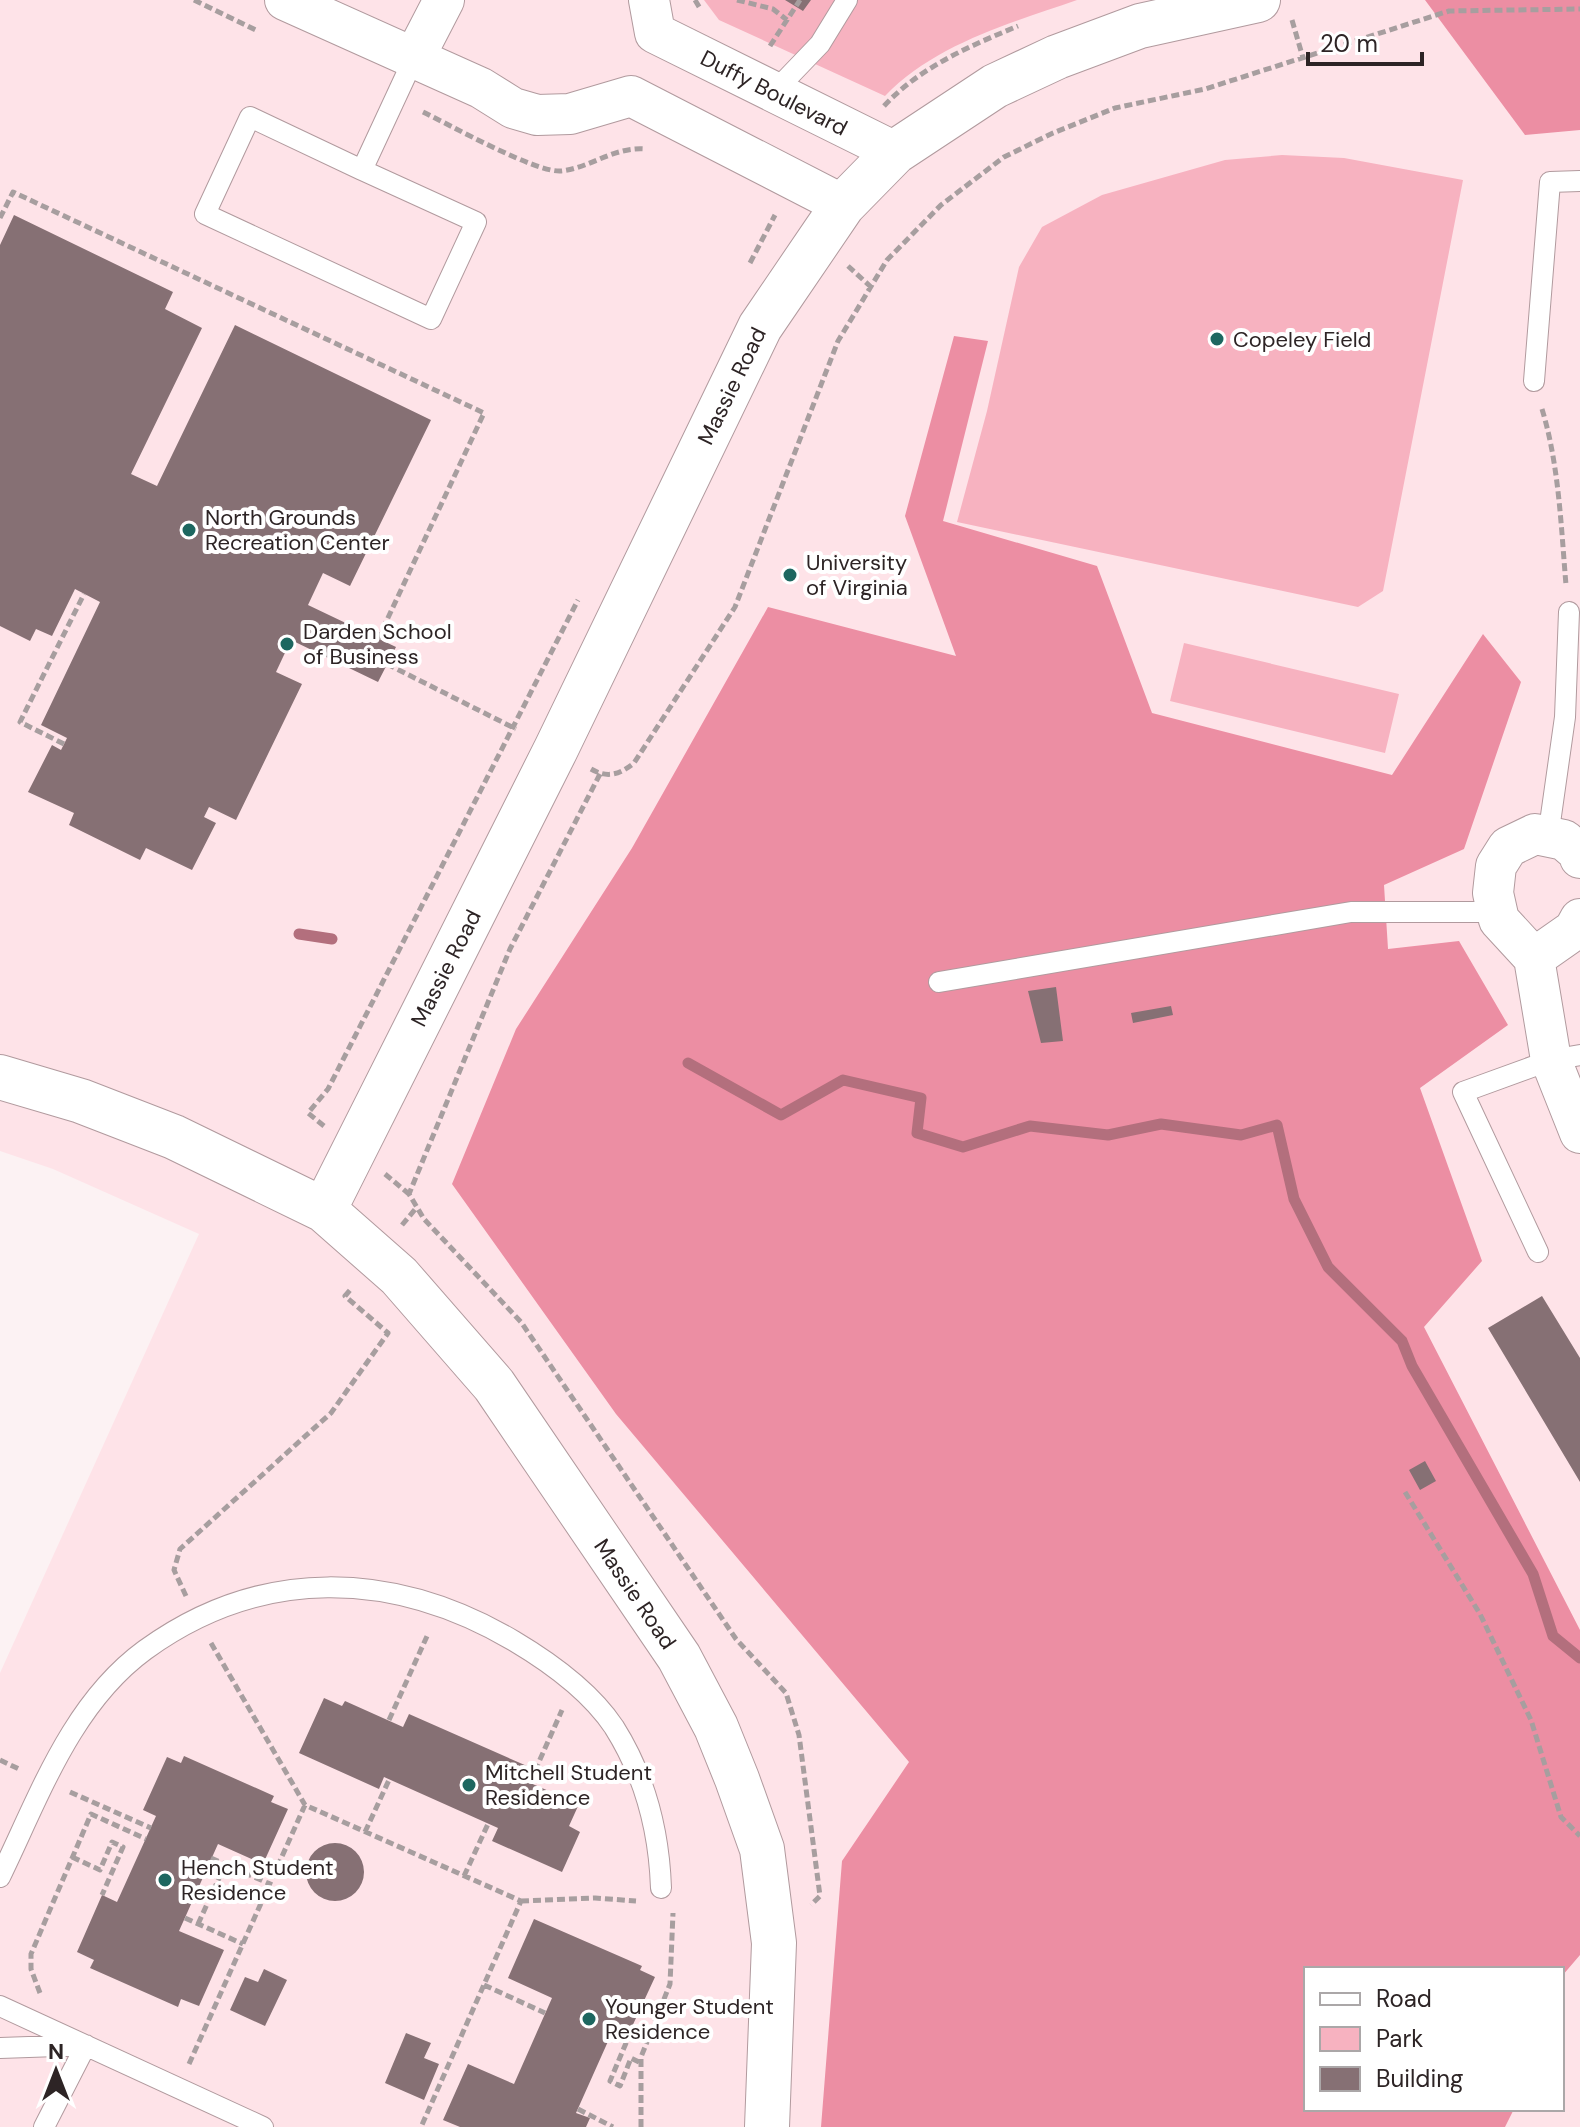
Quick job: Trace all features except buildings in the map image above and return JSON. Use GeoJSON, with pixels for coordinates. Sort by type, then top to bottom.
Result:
{"type":"FeatureCollection","features":[{"type":"Feature","properties":{"kind":"street"},"geometry":{"type":"LineString","coordinates":[[285,0],[481,88],[513,108],[537,115],[584,111],[631,96],[843,205]]}},
{"type":"Feature","properties":{"kind":"street"},"geometry":{"type":"LineString","coordinates":[[414,58],[444,0]]}},
{"type":"Feature","properties":{"kind":"street","name":"Massie Road"},"geometry":{"type":"LineString","coordinates":[[767,2127],[774,1943],[762,1849],[716,1727],[679,1657],[494,1385],[399,1276],[324,1210],[556,749],[760,327],[843,205],[895,152],[995,86],[1057,57],[1140,26],[1274,8]]}},
{"type":"Feature","properties":{"kind":"street","name":"Duffy Boulevard"},"geometry":{"type":"LineString","coordinates":[[631,96],[644,78],[652,16],[773,93],[895,152]]}},
{"type":"Feature","properties":{"kind":"street"},"geometry":{"type":"LineString","coordinates":[[1564,847],[1535,834],[1508,847],[1496,866],[1493,893],[1499,920],[1534,958],[1565,1058],[1580,1133]]}},
{"type":"Feature","properties":{"kind":"street"},"geometry":{"type":"LineString","coordinates":[[1534,958],[1574,930],[1580,919]]}},
{"type":"Feature","properties":{"kind":"street"},"geometry":{"type":"LineString","coordinates":[[0,1077],[81,1101],[174,1137],[324,1210]]}},
{"type":"Feature","properties":{"kind":"lane"},"geometry":{"type":"LineString","coordinates":[[773,93],[820,44],[847,0]]}},
{"type":"Feature","properties":{"kind":"lane"},"geometry":{"type":"LineString","coordinates":[[362,170],[414,58]]}},
{"type":"Feature","properties":{"kind":"lane"},"geometry":{"type":"LineString","coordinates":[[250,117],[362,170],[476,222],[431,319],[205,214],[250,117]]}},
{"type":"Feature","properties":{"kind":"lane"},"geometry":{"type":"LineString","coordinates":[[1534,381],[1550,182],[1580,181]]}},
{"type":"Feature","properties":{"kind":"lane"},"geometry":{"type":"LineString","coordinates":[[1564,847],[1569,612]]}},
{"type":"Feature","properties":{"kind":"lane"},"geometry":{"type":"LineString","coordinates":[[939,982],[1351,912],[1497,912]]}},
{"type":"Feature","properties":{"kind":"lane"},"geometry":{"type":"LineString","coordinates":[[1538,1252],[1463,1092],[1565,1058]]}},
{"type":"Feature","properties":{"kind":"lane"},"geometry":{"type":"LineString","coordinates":[[0,1877],[73,1729],[104,1688],[143,1652],[177,1629],[224,1606],[274,1592],[326,1586],[368,1588],[415,1597],[483,1623],[534,1653],[574,1683],[612,1725],[637,1769],[653,1818],[665,1896]]}},
{"type":"Feature","properties":{"kind":"lane"},"geometry":{"type":"LineString","coordinates":[[5,2013],[86,2045],[263,2127]]}},
{"type":"Feature","properties":{"kind":"lane"},"geometry":{"type":"LineString","coordinates":[[0,2048],[86,2045]]}},
{"type":"Feature","properties":{"kind":"lane"},"geometry":{"type":"LineString","coordinates":[[44,2127],[86,2045]]}},
{"type":"Feature","properties":{"kind":"path"},"geometry":{"type":"LineString","coordinates":[[737,0],[773,9],[787,20]]}},
{"type":"Feature","properties":{"kind":"path"},"geometry":{"type":"LineString","coordinates":[[768,49],[800,0]]}},
{"type":"Feature","properties":{"kind":"path"},"geometry":{"type":"LineString","coordinates":[[1274,8],[1303,58]]}},
{"type":"Feature","properties":{"kind":"path"},"geometry":{"type":"LineString","coordinates":[[586,766],[600,774],[619,774],[634,763],[735,607],[838,341],[887,260],[941,205],[1004,157],[1115,108],[1205,89],[1449,11],[1580,9]]}},
{"type":"Feature","properties":{"kind":"path"},"geometry":{"type":"LineString","coordinates":[[423,112],[537,167],[561,171],[632,148],[657,150]]}},
{"type":"Feature","properties":{"kind":"path"},"geometry":{"type":"LineString","coordinates":[[0,218],[13,192],[484,413],[378,639]]}},
{"type":"Feature","properties":{"kind":"path"},"geometry":{"type":"LineString","coordinates":[[839,257],[871,287]]}},
{"type":"Feature","properties":{"kind":"path"},"geometry":{"type":"LineString","coordinates":[[1534,381],[1549,432],[1569,612]]}},
{"type":"Feature","properties":{"kind":"path"},"geometry":{"type":"LineString","coordinates":[[64,744],[20,722],[84,594]]}},
{"type":"Feature","properties":{"kind":"path"},"geometry":{"type":"LineString","coordinates":[[387,664],[524,733]]}},
{"type":"Feature","properties":{"kind":"path"},"geometry":{"type":"LineString","coordinates":[[600,774],[510,949],[409,1194],[424,1219],[521,1322],[736,1639],[786,1693],[799,1735],[820,1896],[774,1943]]}},
{"type":"Feature","properties":{"kind":"path"},"geometry":{"type":"LineString","coordinates":[[417,1207],[345,1296],[388,1333],[331,1413],[180,1549],[174,1570],[197,1619],[305,1805],[521,1901],[665,1896],[673,1910],[670,1984],[641,2063],[641,2127]]}},
{"type":"Feature","properties":{"kind":"path"},"geometry":{"type":"LineString","coordinates":[[1405,1492],[1480,1614],[1531,1720],[1561,1817],[1580,1836]]}},
{"type":"Feature","properties":{"kind":"path"},"geometry":{"type":"LineString","coordinates":[[389,1720],[440,1607]]}},
{"type":"Feature","properties":{"kind":"path"},"geometry":{"type":"LineString","coordinates":[[530,1782],[574,1683]]}},
{"type":"Feature","properties":{"kind":"path"},"geometry":{"type":"LineString","coordinates":[[365,1832],[389,1780]]}},
{"type":"Feature","properties":{"kind":"path"},"geometry":{"type":"LineString","coordinates":[[178,2088],[305,1805]]}},
{"type":"Feature","properties":{"kind":"path"},"geometry":{"type":"LineString","coordinates":[[44,1998],[31,1969],[31,1954],[91,1814],[146,1839]]}},
{"type":"Feature","properties":{"kind":"path"},"geometry":{"type":"LineString","coordinates":[[464,1876],[488,1824]]}},
{"type":"Feature","properties":{"kind":"path"},"geometry":{"type":"LineString","coordinates":[[72,1857],[100,1870],[112,1842],[123,1847],[102,1895]]}},
{"type":"Feature","properties":{"kind":"path"},"geometry":{"type":"LineString","coordinates":[[211,1858],[270,1884]]}},
{"type":"Feature","properties":{"kind":"path"},"geometry":{"type":"LineString","coordinates":[[198,1924],[225,1865]]}},
{"type":"Feature","properties":{"kind":"path"},"geometry":{"type":"LineString","coordinates":[[421,2127],[521,1901]]}},
{"type":"Feature","properties":{"kind":"path"},"geometry":{"type":"LineString","coordinates":[[185,1918],[243,1944]]}},
{"type":"Feature","properties":{"kind":"path"},"geometry":{"type":"LineString","coordinates":[[484,1985],[545,2013]]}},
{"type":"Feature","properties":{"kind":"path"},"geometry":{"type":"LineString","coordinates":[[614,2028],[629,2036],[610,2081],[620,2086],[631,2058],[641,2063]]}},
{"type":"Feature","properties":{"kind":"path"},"geometry":{"type":"LineString","coordinates":[[578,2109],[613,2127]]}},
{"type":"Feature","properties":{"kind":"shaded area","name":"University of Virginia"},"geometry":{"type":"Polygon","coordinates":[[[0,0],[1580,0],[1580,2127],[0,2127],[0,1673],[199,1234],[53,1169],[0,1151],[0,0]]]}},
{"type":"Feature","properties":{"kind":"shaded area"},"geometry":{"type":"Polygon","coordinates":[[[1425,0],[1580,0],[1580,130],[1525,135],[1425,0]]]}},
{"type":"Feature","properties":{"kind":"shaded area"},"geometry":{"type":"Polygon","coordinates":[[[954,336],[988,341],[943,521],[1097,566],[1152,713],[1392,775],[1483,634],[1521,682],[1464,849],[1384,885],[1388,949],[1459,941],[1508,1025],[1420,1088],[1482,1261],[1424,1327],[1580,1630],[1580,1955],[1564,1974],[1564,1967],[1304,1967],[1304,2111],[1513,2111],[1505,2127],[821,2127],[842,1861],[909,1762],[616,1414],[452,1184],[516,1029],[632,848],[768,607],[956,656],[905,516],[954,336]]]}},
{"type":"Feature","properties":{"kind":"green space"},"geometry":{"type":"Polygon","coordinates":[[[704,0],[1077,0],[1000,27],[950,49],[927,62],[885,96],[719,20],[704,0]]]}},
{"type":"Feature","properties":{"kind":"green space","name":"Copeley Field"},"geometry":{"type":"Polygon","coordinates":[[[1282,155],[1344,158],[1463,180],[1383,591],[1358,607],[957,522],[987,411],[1019,267],[1042,227],[1102,195],[1225,160],[1282,155]]]}},
{"type":"Feature","properties":{"kind":"green space"},"geometry":{"type":"Polygon","coordinates":[[[1184,643],[1399,694],[1385,753],[1170,701],[1184,643]]]}},
{"type":"Feature","properties":{"kind":"waterway"},"geometry":{"type":"LineString","coordinates":[[299,934],[332,939]]}},
{"type":"Feature","properties":{"kind":"waterway"},"geometry":{"type":"LineString","coordinates":[[688,1063],[781,1115],[843,1080],[921,1098],[917,1133],[963,1147],[1030,1126],[1108,1135],[1161,1124],[1241,1135],[1277,1125],[1294,1199],[1328,1267],[1402,1341],[1412,1366],[1533,1574],[1553,1636],[1580,1658]]}},
{"type":"Feature","properties":{"kind":"place","name":"Copeley Field"},"geometry":{"type":"Point","coordinates":[1217,339]}},
{"type":"Feature","properties":{"kind":"place","name":"North Grounds Recreation Center"},"geometry":{"type":"Point","coordinates":[189,530]}},
{"type":"Feature","properties":{"kind":"place","name":"University of Virginia"},"geometry":{"type":"Point","coordinates":[790,575]}},
{"type":"Feature","properties":{"kind":"place","name":"Darden School of Business"},"geometry":{"type":"Point","coordinates":[287,644]}},
{"type":"Feature","properties":{"kind":"place","name":"Mitchell Student Residence"},"geometry":{"type":"Point","coordinates":[469,1785]}},
{"type":"Feature","properties":{"kind":"place","name":"Hench Student Residence"},"geometry":{"type":"Point","coordinates":[165,1880]}},
{"type":"Feature","properties":{"kind":"place","name":"Younger Student Residence"},"geometry":{"type":"Point","coordinates":[589,2019]}}]}
